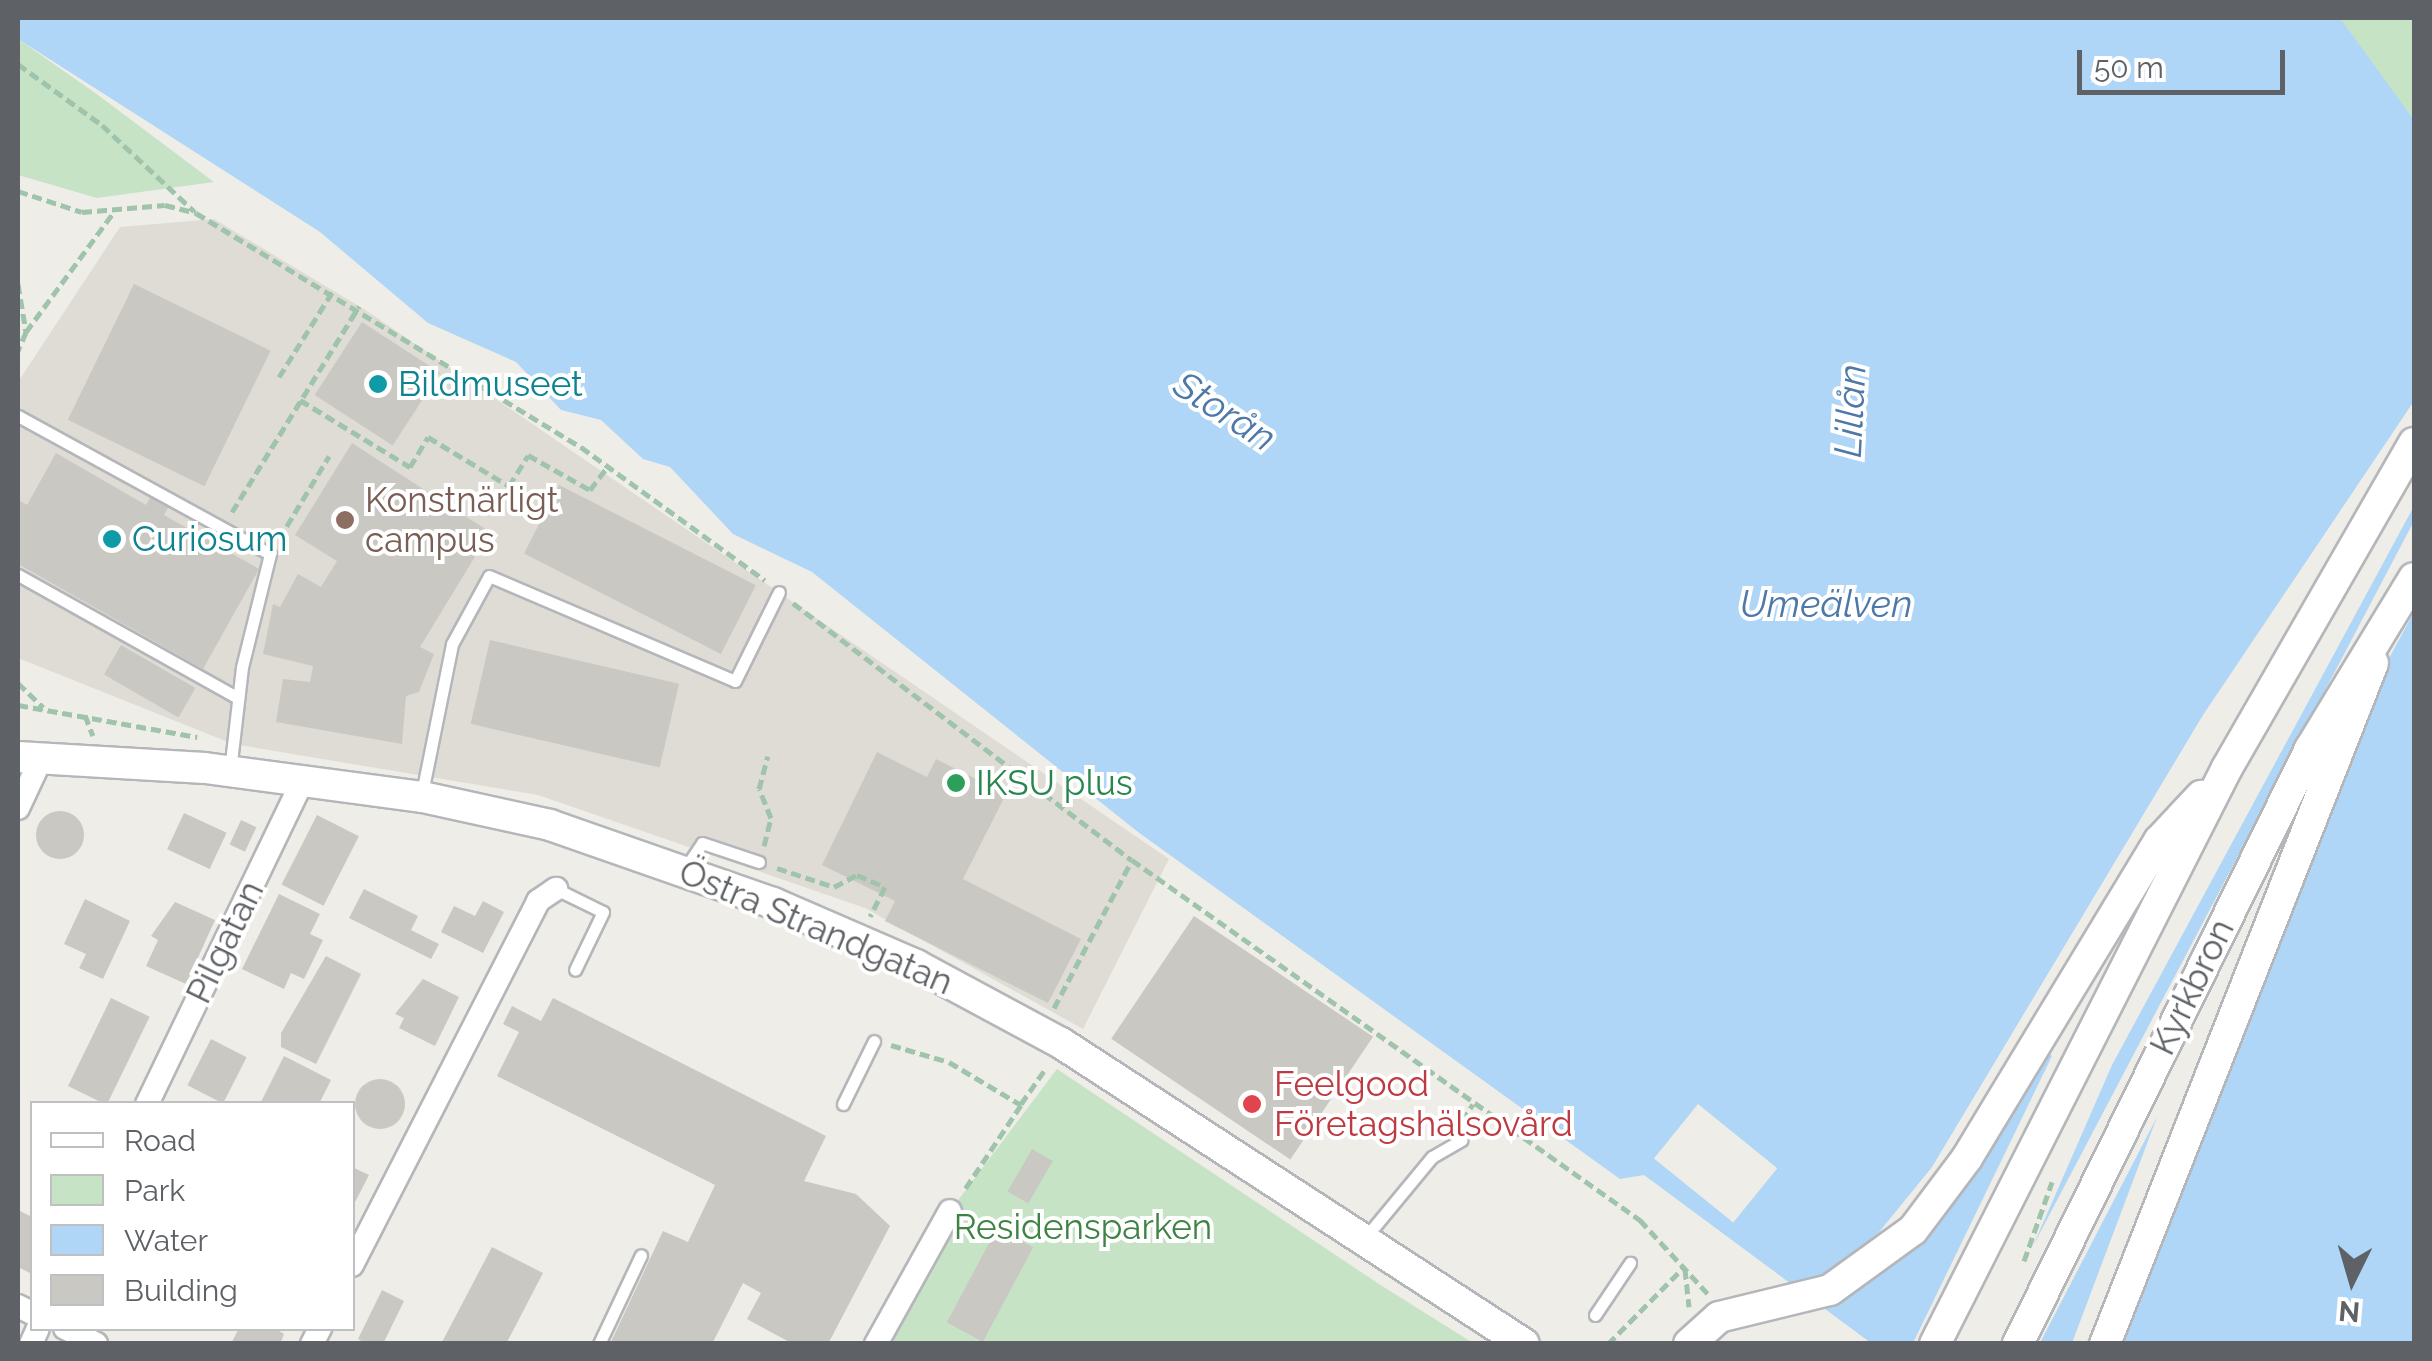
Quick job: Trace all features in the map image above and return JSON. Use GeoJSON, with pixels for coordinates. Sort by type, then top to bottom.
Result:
{"type":"FeatureCollection","features":[{"type":"Feature","properties":{"kind":"street","name":"Kyrkbron"},"geometry":{"type":"LineString","coordinates":[[1935,1344],[2228,768],[2414,443]]}},
{"type":"Feature","properties":{"kind":"street","name":"Kyrkbron"},"geometry":{"type":"LineString","coordinates":[[2104,1344],[2380,639],[2414,578]]}},
{"type":"Feature","properties":{"kind":"street","name":"Kyrkbron"},"geometry":{"type":"LineString","coordinates":[[2018,1344],[2310,749],[2349,674],[2380,639]]}},
{"type":"Feature","properties":{"kind":"street","name":"Östra Strandgatan"},"geometry":{"type":"LineString","coordinates":[[29,758],[230,771],[303,780],[550,825],[684,870],[916,965],[1061,1043],[1524,1344]]}},
{"type":"Feature","properties":{"kind":"street"},"geometry":{"type":"LineString","coordinates":[[18,808],[29,758]]}},
{"type":"Feature","properties":{"kind":"street","name":"Kyrkbron"},"geometry":{"type":"LineString","coordinates":[[1710,1326],[1830,1290],[1877,1263],[1921,1221],[2159,841],[2228,768]]}},
{"type":"Feature","properties":{"kind":"street","name":"Pilgatan"},"geometry":{"type":"LineString","coordinates":[[148,1101],[303,780]]}},
{"type":"Feature","properties":{"kind":"street"},"geometry":{"type":"LineString","coordinates":[[355,1259],[538,900],[556,889]]}},
{"type":"Feature","properties":{"kind":"street"},"geometry":{"type":"LineString","coordinates":[[876,1344],[950,1211]]}},
{"type":"Feature","properties":{"kind":"street"},"geometry":{"type":"LineString","coordinates":[[71,1331],[96,1344]]}},
{"type":"Feature","properties":{"kind":"lane"},"geometry":{"type":"LineString","coordinates":[[18,416],[270,554],[238,698],[230,771]]}},
{"type":"Feature","properties":{"kind":"lane"},"geometry":{"type":"LineString","coordinates":[[18,575],[238,698]]}},
{"type":"Feature","properties":{"kind":"lane"},"geometry":{"type":"LineString","coordinates":[[424,783],[443,672],[490,576],[735,680],[779,592]]}},
{"type":"Feature","properties":{"kind":"lane"},"geometry":{"type":"LineString","coordinates":[[684,870],[702,843],[759,862]]}},
{"type":"Feature","properties":{"kind":"lane"},"geometry":{"type":"LineString","coordinates":[[556,889],[603,912],[575,970]]}},
{"type":"Feature","properties":{"kind":"lane"},"geometry":{"type":"LineString","coordinates":[[843,1104],[874,1041]]}},
{"type":"Feature","properties":{"kind":"lane"},"geometry":{"type":"LineString","coordinates":[[1362,1242],[1441,1149],[1461,1140]]}},
{"type":"Feature","properties":{"kind":"lane"},"geometry":{"type":"LineString","coordinates":[[599,1344],[641,1255]]}},
{"type":"Feature","properties":{"kind":"lane"},"geometry":{"type":"LineString","coordinates":[[1595,1315],[1630,1263]]}},
{"type":"Feature","properties":{"kind":"path"},"geometry":{"type":"LineString","coordinates":[[18,64],[196,214],[358,306],[608,466],[1132,860],[1640,1220],[1686,1266],[1710,1326]]}},
{"type":"Feature","properties":{"kind":"path"},"geometry":{"type":"LineString","coordinates":[[18,191],[82,212],[165,205],[196,214]]}},
{"type":"Feature","properties":{"kind":"path"},"geometry":{"type":"LineString","coordinates":[[18,351],[26,332],[114,212]]}},
{"type":"Feature","properties":{"kind":"path"},"geometry":{"type":"LineString","coordinates":[[18,284],[26,332]]}},
{"type":"Feature","properties":{"kind":"path"},"geometry":{"type":"LineString","coordinates":[[279,377],[333,291]]}},
{"type":"Feature","properties":{"kind":"path"},"geometry":{"type":"LineString","coordinates":[[224,526],[358,306]]}},
{"type":"Feature","properties":{"kind":"path"},"geometry":{"type":"LineString","coordinates":[[300,400],[410,467],[428,437],[509,486],[528,455],[590,490],[608,466]]}},
{"type":"Feature","properties":{"kind":"path"},"geometry":{"type":"LineString","coordinates":[[270,554],[329,456]]}},
{"type":"Feature","properties":{"kind":"path"},"geometry":{"type":"LineString","coordinates":[[18,683],[44,707]]}},
{"type":"Feature","properties":{"kind":"path"},"geometry":{"type":"LineString","coordinates":[[18,706],[85,715]]}},
{"type":"Feature","properties":{"kind":"path"},"geometry":{"type":"LineString","coordinates":[[768,756],[758,789],[770,830]]}},
{"type":"Feature","properties":{"kind":"path"},"geometry":{"type":"LineString","coordinates":[[1050,1014],[1132,860]]}},
{"type":"Feature","properties":{"kind":"path"},"geometry":{"type":"LineString","coordinates":[[759,862],[834,887],[857,875],[885,888],[866,923]]}},
{"type":"Feature","properties":{"kind":"path"},"geometry":{"type":"LineString","coordinates":[[874,1041],[950,1062],[1021,1105],[950,1211]]}},
{"type":"Feature","properties":{"kind":"path"},"geometry":{"type":"LineString","coordinates":[[2020,1279],[2060,1167]]}},
{"type":"Feature","properties":{"kind":"path"},"geometry":{"type":"LineString","coordinates":[[1686,1266],[1710,1326]]}},
{"type":"Feature","properties":{"kind":"path"},"geometry":{"type":"LineString","coordinates":[[1608,1344],[1686,1266]]}},
{"type":"Feature","properties":{"kind":"shaded area","name":"Konstnärligt campus"},"geometry":{"type":"Polygon","coordinates":[[[214,219],[367,311],[1169,859],[1083,1029],[865,908],[538,795],[233,744],[18,658],[18,382],[120,227],[214,219]]]}},
{"type":"Feature","properties":{"kind":"green space"},"geometry":{"type":"Polygon","coordinates":[[[2340,18],[2414,18],[2414,120],[2347,31],[2340,18]]]}},
{"type":"Feature","properties":{"kind":"green space"},"geometry":{"type":"Polygon","coordinates":[[[18,39],[214,182],[97,198],[18,175],[18,39]]]}},
{"type":"Feature","properties":{"kind":"green space","name":"Residensparken"},"geometry":{"type":"Polygon","coordinates":[[[1057,1069],[1473,1343],[876,1344],[950,1211],[1057,1069]]]}},
{"type":"Feature","properties":{"kind":"water","name":"Umeälven"},"geometry":{"type":"Polygon","coordinates":[[[18,18],[2340,18],[2414,120],[2414,1343],[1871,1343],[1644,1175],[1620,1179],[1138,832],[812,572],[733,534],[670,467],[643,459],[601,420],[561,410],[516,362],[428,323],[320,232],[18,39],[18,18]]]}},
{"type":"Feature","properties":{"kind":"pier"},"geometry":{"type":"Polygon","coordinates":[[[2414,401],[2414,506],[2112,1065],[2033,1246],[2414,521],[2414,612],[2353,725],[2110,1343],[2072,1343],[2157,1117],[2040,1343],[1913,1343],[2052,1056],[2042,1049],[1943,1200],[1814,1309],[1816,1279],[1871,1242],[1932,1167],[2203,715],[2414,401]]]}},
{"type":"Feature","properties":{"kind":"pier"},"geometry":{"type":"Polygon","coordinates":[[[1698,1104],[1777,1168],[1733,1223],[1654,1158],[1698,1104]]]}},
{"type":"Feature","properties":{"kind":"building"},"geometry":{"type":"Polygon","coordinates":[[[134,284],[271,351],[204,486],[68,420],[134,284]]]}},
{"type":"Feature","properties":{"kind":"building","name":"Bildmuseet"},"geometry":{"type":"Polygon","coordinates":[[[362,322],[440,373],[393,446],[315,395],[362,322]]]}},
{"type":"Feature","properties":{"kind":"building"},"geometry":{"type":"Polygon","coordinates":[[[352,443],[490,532],[420,647],[434,654],[419,692],[406,696],[402,744],[276,722],[283,679],[310,682],[313,666],[263,654],[273,604],[280,607],[298,574],[321,587],[337,561],[295,535],[352,443]]]}},
{"type":"Feature","properties":{"kind":"building","name":"Curiosum"},"geometry":{"type":"Polygon","coordinates":[[[56,453],[146,505],[152,494],[170,504],[164,515],[259,569],[203,669],[18,564],[18,500],[27,505],[56,453]]]}},
{"type":"Feature","properties":{"kind":"building"},"geometry":{"type":"Polygon","coordinates":[[[559,485],[756,585],[721,654],[524,554],[559,485]]]}},
{"type":"Feature","properties":{"kind":"building"},"geometry":{"type":"Polygon","coordinates":[[[490,640],[679,684],[660,767],[471,724],[490,640]]]}},
{"type":"Feature","properties":{"kind":"building"},"geometry":{"type":"Polygon","coordinates":[[[121,645],[195,688],[178,717],[104,674],[121,645]]]}},
{"type":"Feature","properties":{"kind":"building"},"geometry":{"type":"Polygon","coordinates":[[[877,752],[927,777],[936,759],[1006,794],[963,879],[1081,939],[1048,1003],[885,921],[895,901],[822,865],[877,752]]]}},
{"type":"Feature","properties":{"kind":"building"},"geometry":{"type":"Polygon","coordinates":[[[60,811],[77,818],[84,835],[77,852],[60,859],[43,852],[36,835],[43,818],[60,811]]]}},
{"type":"Feature","properties":{"kind":"building"},"geometry":{"type":"Polygon","coordinates":[[[184,813],[227,833],[210,869],[167,849],[184,813]]]}},
{"type":"Feature","properties":{"kind":"building"},"geometry":{"type":"Polygon","coordinates":[[[317,815],[359,836],[323,906],[282,884],[317,815]]]}},
{"type":"Feature","properties":{"kind":"building"},"geometry":{"type":"Polygon","coordinates":[[[241,820],[256,827],[245,852],[230,844],[241,820]]]}},
{"type":"Feature","properties":{"kind":"building"},"geometry":{"type":"Polygon","coordinates":[[[364,889],[418,916],[411,930],[439,944],[431,959],[349,918],[364,889]]]}},
{"type":"Feature","properties":{"kind":"building"},"geometry":{"type":"Polygon","coordinates":[[[279,894],[320,914],[310,934],[323,940],[304,979],[291,973],[284,989],[242,969],[279,894]]]}},
{"type":"Feature","properties":{"kind":"building"},"geometry":{"type":"Polygon","coordinates":[[[85,899],[130,921],[103,979],[79,968],[86,954],[64,944],[85,899]]]}},
{"type":"Feature","properties":{"kind":"building"},"geometry":{"type":"Polygon","coordinates":[[[483,901],[504,912],[483,953],[441,932],[454,906],[475,916],[483,901]]]}},
{"type":"Feature","properties":{"kind":"building"},"geometry":{"type":"Polygon","coordinates":[[[175,902],[215,920],[186,984],[146,966],[158,940],[151,936],[175,902]]]}},
{"type":"Feature","properties":{"kind":"building"},"geometry":{"type":"Polygon","coordinates":[[[1194,916],[1373,1037],[1290,1159],[1111,1039],[1194,916]]]}},
{"type":"Feature","properties":{"kind":"building"},"geometry":{"type":"Polygon","coordinates":[[[326,956],[361,974],[316,1064],[281,1047],[281,1033],[326,956]]]}},
{"type":"Feature","properties":{"kind":"building"},"geometry":{"type":"Polygon","coordinates":[[[423,979],[459,997],[435,1046],[399,1028],[404,1018],[395,1014],[423,979]]]}},
{"type":"Feature","properties":{"kind":"building"},"geometry":{"type":"Polygon","coordinates":[[[111,998],[150,1017],[109,1101],[99,1101],[68,1086],[111,998]]]}},
{"type":"Feature","properties":{"kind":"building"},"geometry":{"type":"Polygon","coordinates":[[[553,998],[826,1136],[804,1181],[856,1194],[890,1226],[828,1344],[793,1344],[747,1319],[761,1293],[743,1283],[712,1344],[610,1344],[663,1231],[688,1242],[715,1185],[497,1076],[519,1032],[503,1024],[512,1006],[541,1021],[553,998]]]}},
{"type":"Feature","properties":{"kind":"building"},"geometry":{"type":"Polygon","coordinates":[[[211,1039],[247,1057],[224,1101],[187,1085],[211,1039]]]}},
{"type":"Feature","properties":{"kind":"building"},"geometry":{"type":"Polygon","coordinates":[[[284,1056],[331,1080],[320,1101],[262,1101],[284,1056]]]}},
{"type":"Feature","properties":{"kind":"building"},"geometry":{"type":"Polygon","coordinates":[[[380,1079],[398,1086],[405,1104],[398,1122],[380,1129],[362,1122],[355,1104],[362,1086],[380,1079]]]}},
{"type":"Feature","properties":{"kind":"building"},"geometry":{"type":"Polygon","coordinates":[[[1032,1149],[1053,1161],[1028,1203],[1008,1191],[1032,1149]]]}},
{"type":"Feature","properties":{"kind":"building"},"geometry":{"type":"Polygon","coordinates":[[[355,1168],[369,1175],[355,1202],[355,1168]]]}},
{"type":"Feature","properties":{"kind":"building"},"geometry":{"type":"Polygon","coordinates":[[[18,1210],[30,1216],[30,1273],[18,1267],[18,1210]]]}},
{"type":"Feature","properties":{"kind":"building"},"geometry":{"type":"Polygon","coordinates":[[[997,1228],[1033,1247],[983,1342],[947,1322],[997,1228]]]}},
{"type":"Feature","properties":{"kind":"building"},"geometry":{"type":"Polygon","coordinates":[[[492,1247],[543,1273],[506,1344],[441,1344],[492,1247]]]}},
{"type":"Feature","properties":{"kind":"building"},"geometry":{"type":"Polygon","coordinates":[[[382,1290],[404,1301],[383,1344],[366,1344],[358,1339],[382,1290]]]}},
{"type":"Feature","properties":{"kind":"building"},"geometry":{"type":"Polygon","coordinates":[[[238,1331],[284,1334],[280,1344],[231,1344],[238,1331]]]}},
{"type":"Feature","properties":{"kind":"place","name":"Bildmuseet"},"geometry":{"type":"Point","coordinates":[378,384]}},
{"type":"Feature","properties":{"kind":"place","name":"Konstnärligt campus"},"geometry":{"type":"Point","coordinates":[345,520]}},
{"type":"Feature","properties":{"kind":"place","name":"Curiosum"},"geometry":{"type":"Point","coordinates":[112,539]}},
{"type":"Feature","properties":{"kind":"place","name":"IKSU plus"},"geometry":{"type":"Point","coordinates":[956,783]}},
{"type":"Feature","properties":{"kind":"place","name":"Feelgood Företagshälsovård"},"geometry":{"type":"Point","coordinates":[1252,1104]}},
{"type":"Feature","properties":{"kind":"water label","name":"Storån"},"geometry":{"type":"Point","coordinates":[1225,411]}},
{"type":"Feature","properties":{"kind":"water label","name":"Lillån"},"geometry":{"type":"Point","coordinates":[1850,411]}}]}
